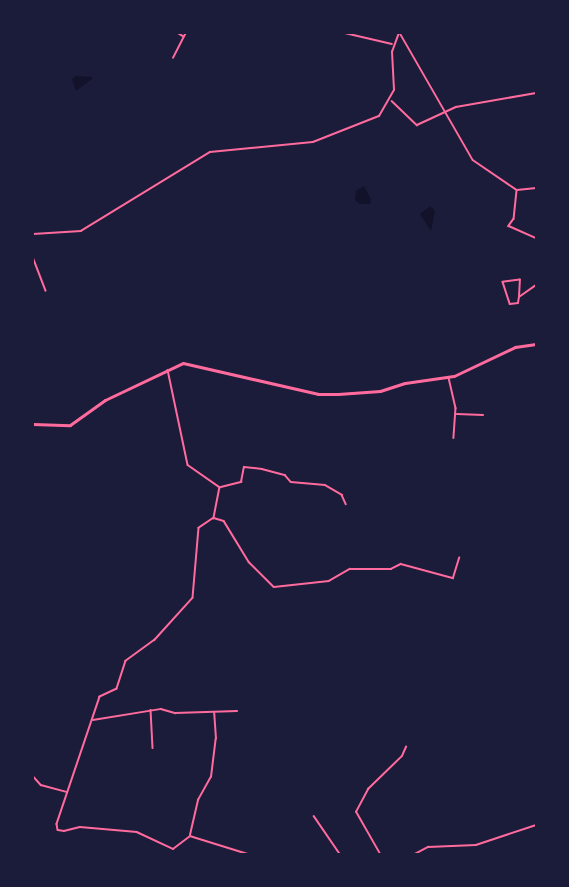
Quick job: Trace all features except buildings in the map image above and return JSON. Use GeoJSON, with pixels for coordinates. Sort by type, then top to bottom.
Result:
{"type":"FeatureCollection","features":[{"type":"Feature","properties":{"kind":"main road"},"geometry":{"type":"LineString","coordinates":[[33,424],[70,425],[98,404],[168,369],[196,363],[327,394],[380,391],[405,383],[449,377],[515,347],[536,344]]}},
{"type":"Feature","properties":{"kind":"street"},"geometry":{"type":"LineString","coordinates":[[178,33],[184,36]]}},
{"type":"Feature","properties":{"kind":"street"},"geometry":{"type":"LineString","coordinates":[[173,58],[186,33]]}},
{"type":"Feature","properties":{"kind":"street"},"geometry":{"type":"LineString","coordinates":[[345,33],[393,44]]}},
{"type":"Feature","properties":{"kind":"street"},"geometry":{"type":"LineString","coordinates":[[33,234],[81,231],[210,152],[313,142],[379,116],[391,100],[393,44],[400,33],[448,111],[473,160],[517,190],[536,188]]}},
{"type":"Feature","properties":{"kind":"street"},"geometry":{"type":"LineString","coordinates":[[391,100],[414,125],[448,111],[536,93]]}},
{"type":"Feature","properties":{"kind":"street"},"geometry":{"type":"LineString","coordinates":[[517,190],[509,226],[536,238]]}},
{"type":"Feature","properties":{"kind":"street"},"geometry":{"type":"LineString","coordinates":[[33,257],[46,291]]}},
{"type":"Feature","properties":{"kind":"street"},"geometry":{"type":"LineString","coordinates":[[519,297],[520,280],[503,282],[510,304],[518,303],[519,297],[536,285]]}},
{"type":"Feature","properties":{"kind":"street"},"geometry":{"type":"LineString","coordinates":[[168,369],[188,465],[220,487],[240,482],[244,467],[262,469],[291,482],[325,485],[342,495],[346,504]]}},
{"type":"Feature","properties":{"kind":"street"},"geometry":{"type":"LineString","coordinates":[[449,377],[455,414],[454,438]]}},
{"type":"Feature","properties":{"kind":"street"},"geometry":{"type":"LineString","coordinates":[[455,414],[483,415]]}},
{"type":"Feature","properties":{"kind":"street"},"geometry":{"type":"LineString","coordinates":[[214,518],[220,487]]}},
{"type":"Feature","properties":{"kind":"street"},"geometry":{"type":"LineString","coordinates":[[214,712],[216,739],[211,777],[198,800],[190,836],[173,849],[137,832],[80,827],[58,830],[100,697],[120,686],[120,672],[126,661],[155,640],[193,598],[199,528],[214,518],[224,520],[249,562],[274,587],[328,581],[350,569],[391,569],[401,564],[453,578],[459,558]]}},
{"type":"Feature","properties":{"kind":"street"},"geometry":{"type":"LineString","coordinates":[[91,720],[151,710],[237,711]]}},
{"type":"Feature","properties":{"kind":"street"},"geometry":{"type":"LineString","coordinates":[[151,710],[153,748]]}},
{"type":"Feature","properties":{"kind":"street"},"geometry":{"type":"LineString","coordinates":[[380,854],[356,812],[368,789],[402,756],[406,747]]}},
{"type":"Feature","properties":{"kind":"street"},"geometry":{"type":"LineString","coordinates":[[33,776],[41,785],[68,793]]}},
{"type":"Feature","properties":{"kind":"street"},"geometry":{"type":"LineString","coordinates":[[314,816],[340,854]]}},
{"type":"Feature","properties":{"kind":"street"},"geometry":{"type":"LineString","coordinates":[[415,854],[428,847],[476,845],[536,825]]}},
{"type":"Feature","properties":{"kind":"street"},"geometry":{"type":"LineString","coordinates":[[190,836],[248,854]]}},
{"type":"Feature","properties":{"kind":"shaded area"},"geometry":{"type":"Polygon","coordinates":[[[76,76],[93,78],[76,91],[72,79],[76,76]]]}},
{"type":"Feature","properties":{"kind":"shaded area"},"geometry":{"type":"Polygon","coordinates":[[[364,186],[371,200],[370,204],[360,204],[355,200],[356,191],[364,186]]]}},
{"type":"Feature","properties":{"kind":"shaded area"},"geometry":{"type":"Polygon","coordinates":[[[430,206],[435,211],[431,231],[420,214],[430,206]]]}}]}
